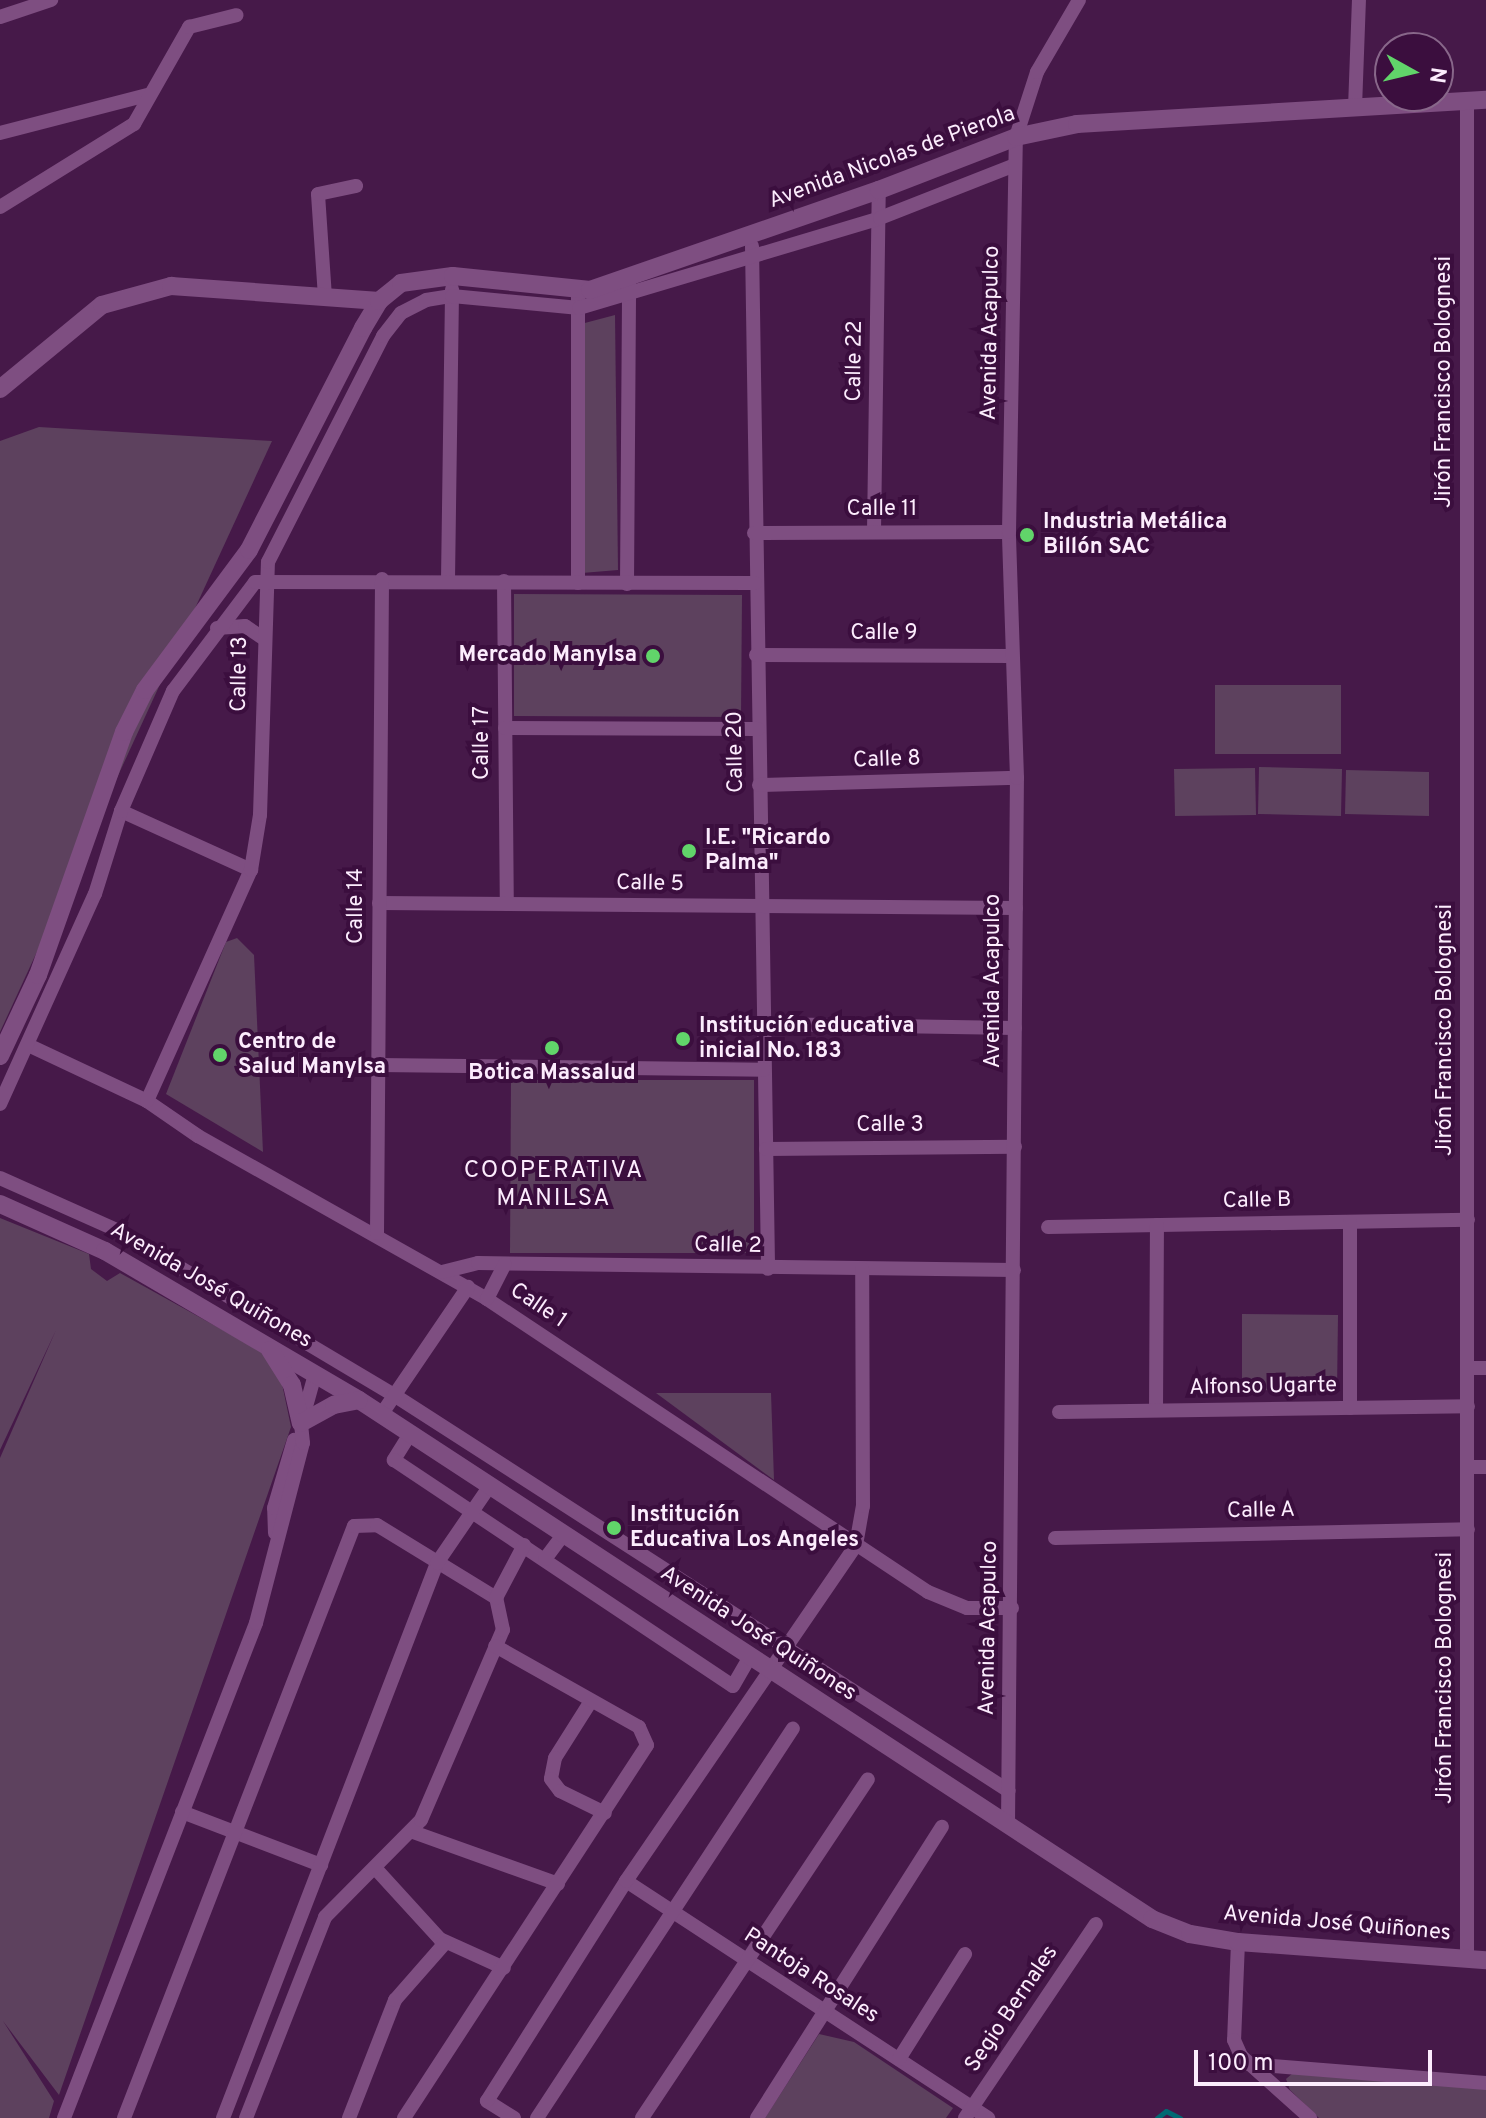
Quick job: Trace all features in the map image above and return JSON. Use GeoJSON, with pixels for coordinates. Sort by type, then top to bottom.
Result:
{"type":"FeatureCollection","features":[{"type":"Feature","properties":{"kind":"street"},"geometry":{"type":"LineString","coordinates":[[0,17],[51,0]]}},
{"type":"Feature","properties":{"kind":"street","name":"Avenida Acapulco"},"geometry":{"type":"LineString","coordinates":[[1008,1825],[1017,778],[1009,532],[1016,137],[1037,72],[1079,0]]}},
{"type":"Feature","properties":{"kind":"street"},"geometry":{"type":"LineString","coordinates":[[1355,108],[1359,0]]}},
{"type":"Feature","properties":{"kind":"street"},"geometry":{"type":"LineString","coordinates":[[0,207],[119,137],[134,124],[147,95],[189,27],[237,15]]}},
{"type":"Feature","properties":{"kind":"street"},"geometry":{"type":"LineString","coordinates":[[0,133],[147,95]]}},
{"type":"Feature","properties":{"kind":"street","name":"Avenida Nicolas de Pierola"},"geometry":{"type":"LineString","coordinates":[[379,301],[401,283],[453,276],[578,299],[630,274],[879,190],[1016,137],[1077,124],[1477,101]]}},
{"type":"Feature","properties":{"kind":"street","name":"Jirón Francisco Bolognesi"},"geometry":{"type":"LineString","coordinates":[[1467,1958],[1468,1220],[1477,101]]}},
{"type":"Feature","properties":{"kind":"street"},"geometry":{"type":"LineString","coordinates":[[452,296],[578,299],[629,293],[880,218],[1015,165]]}},
{"type":"Feature","properties":{"kind":"street"},"geometry":{"type":"LineString","coordinates":[[325,297],[318,194],[356,186]]}},
{"type":"Feature","properties":{"kind":"street","name":"Calle 22"},"geometry":{"type":"LineString","coordinates":[[874,532],[879,190]]}},
{"type":"Feature","properties":{"kind":"street","name":"Calle 20"},"geometry":{"type":"LineString","coordinates":[[752,234],[754,533],[768,1269]]}},
{"type":"Feature","properties":{"kind":"street"},"geometry":{"type":"LineString","coordinates":[[627,584],[630,274]]}},
{"type":"Feature","properties":{"kind":"street"},"geometry":{"type":"LineString","coordinates":[[448,580],[453,276]]}},
{"type":"Feature","properties":{"kind":"street"},"geometry":{"type":"LineString","coordinates":[[0,389],[102,305],[171,286],[379,301],[249,550],[174,647],[124,732],[38,975],[0,1056]]}},
{"type":"Feature","properties":{"kind":"street","name":"Calle 13"},"geometry":{"type":"LineString","coordinates":[[147,1101],[251,870],[260,815],[264,579],[383,336],[401,313],[426,300],[452,296]]}},
{"type":"Feature","properties":{"kind":"street"},"geometry":{"type":"LineString","coordinates":[[578,299],[578,583]]}},
{"type":"Feature","properties":{"kind":"street","name":"Calle 11"},"geometry":{"type":"LineString","coordinates":[[754,533],[1009,532]]}},
{"type":"Feature","properties":{"kind":"street"},"geometry":{"type":"LineString","coordinates":[[0,1104],[95,894],[121,811],[173,691],[247,588],[264,579],[755,583]]}},
{"type":"Feature","properties":{"kind":"street","name":"Calle 14"},"geometry":{"type":"LineString","coordinates":[[377,1233],[382,579]]}},
{"type":"Feature","properties":{"kind":"street","name":"Calle 17"},"geometry":{"type":"LineString","coordinates":[[504,581],[507,904]]}},
{"type":"Feature","properties":{"kind":"street"},"geometry":{"type":"LineString","coordinates":[[217,628],[245,626],[263,638]]}},
{"type":"Feature","properties":{"kind":"street","name":"Calle 9"},"geometry":{"type":"LineString","coordinates":[[756,655],[1012,656]]}},
{"type":"Feature","properties":{"kind":"street"},"geometry":{"type":"LineString","coordinates":[[505,728],[758,729]]}},
{"type":"Feature","properties":{"kind":"street","name":"Calle 8"},"geometry":{"type":"LineString","coordinates":[[759,785],[1017,778]]}},
{"type":"Feature","properties":{"kind":"street"},"geometry":{"type":"LineString","coordinates":[[121,811],[251,870]]}},
{"type":"Feature","properties":{"kind":"street","name":"Calle 5"},"geometry":{"type":"LineString","coordinates":[[379,903],[1016,908]]}},
{"type":"Feature","properties":{"kind":"street"},"geometry":{"type":"LineString","coordinates":[[764,1024],[1015,1028]]}},
{"type":"Feature","properties":{"kind":"street","name":"Calle 1"},"geometry":{"type":"LineString","coordinates":[[28,1045],[147,1101],[198,1136],[377,1233],[468,1287],[856,1545],[947,1601],[992,1611],[1012,1608]]}},
{"type":"Feature","properties":{"kind":"street"},"geometry":{"type":"LineString","coordinates":[[378,1065],[764,1070]]}},
{"type":"Feature","properties":{"kind":"street","name":"Calle 3"},"geometry":{"type":"LineString","coordinates":[[766,1149],[1015,1147]]}},
{"type":"Feature","properties":{"kind":"street"},"geometry":{"type":"LineString","coordinates":[[0,1178],[117,1230],[394,1395],[1009,1791]]}},
{"type":"Feature","properties":{"kind":"street","name":"Avenida José Quiñones"},"geometry":{"type":"LineString","coordinates":[[0,1204],[105,1251],[264,1341],[1152,1919],[1190,1934],[1238,1942],[1486,1960]]}},
{"type":"Feature","properties":{"kind":"street","name":"Calle B"},"geometry":{"type":"LineString","coordinates":[[1048,1227],[1468,1220]]}},
{"type":"Feature","properties":{"kind":"street"},"geometry":{"type":"LineString","coordinates":[[1350,1222],[1350,1408]]}},
{"type":"Feature","properties":{"kind":"street"},"geometry":{"type":"LineString","coordinates":[[1156,1410],[1157,1225]]}},
{"type":"Feature","properties":{"kind":"street"},"geometry":{"type":"LineString","coordinates":[[487,1299],[505,1264]]}},
{"type":"Feature","properties":{"kind":"street","name":"Calle 2"},"geometry":{"type":"LineString","coordinates":[[442,1272],[505,1264],[1014,1270]]}},
{"type":"Feature","properties":{"kind":"street"},"geometry":{"type":"LineString","coordinates":[[514,2118],[487,2101],[626,1881],[767,1670],[856,1545],[863,1506],[862,1269]]}},
{"type":"Feature","properties":{"kind":"street"},"geometry":{"type":"LineString","coordinates":[[381,1415],[468,1287]]}},
{"type":"Feature","properties":{"kind":"street"},"geometry":{"type":"LineString","coordinates":[[264,1341],[285,1370],[301,1423]]}},
{"type":"Feature","properties":{"kind":"street"},"geometry":{"type":"LineString","coordinates":[[1468,1368],[1486,1368]]}},
{"type":"Feature","properties":{"kind":"street"},"geometry":{"type":"LineString","coordinates":[[64,2118],[256,1623],[277,1545],[274,1508],[315,1374]]}},
{"type":"Feature","properties":{"kind":"street"},"geometry":{"type":"LineString","coordinates":[[301,1423],[334,1405],[359,1400]]}},
{"type":"Feature","properties":{"kind":"street","name":"Alfonso Ugarte"},"geometry":{"type":"LineString","coordinates":[[1059,1412],[1468,1406]]}},
{"type":"Feature","properties":{"kind":"street"},"geometry":{"type":"LineString","coordinates":[[410,1434],[394,1460],[733,1686],[749,1658]]}},
{"type":"Feature","properties":{"kind":"street"},"geometry":{"type":"LineString","coordinates":[[1468,1467],[1486,1467]]}},
{"type":"Feature","properties":{"kind":"street"},"geometry":{"type":"LineString","coordinates":[[223,2118],[437,1563],[489,1487]]}},
{"type":"Feature","properties":{"kind":"street"},"geometry":{"type":"LineString","coordinates":[[124,2118],[354,1526],[377,1525],[496,1598]]}},
{"type":"Feature","properties":{"kind":"street","name":"Calle A"},"geometry":{"type":"LineString","coordinates":[[1055,1538],[1468,1529]]}},
{"type":"Feature","properties":{"kind":"street"},"geometry":{"type":"LineString","coordinates":[[545,1559],[563,1535]]}},
{"type":"Feature","properties":{"kind":"street"},"geometry":{"type":"LineString","coordinates":[[246,2118],[325,1917],[413,1832],[503,1630],[496,1598],[524,1545]]}},
{"type":"Feature","properties":{"kind":"street"},"geometry":{"type":"LineString","coordinates":[[404,2118],[647,1745],[639,1727],[495,1646]]}},
{"type":"Feature","properties":{"kind":"street"},"geometry":{"type":"LineString","coordinates":[[591,1701],[555,1758],[551,1779],[560,1791],[605,1813]]}},
{"type":"Feature","properties":{"kind":"street"},"geometry":{"type":"LineString","coordinates":[[537,2118],[793,1729]]}},
{"type":"Feature","properties":{"kind":"street"},"geometry":{"type":"LineString","coordinates":[[642,2118],[745,1959],[868,1779]]}},
{"type":"Feature","properties":{"kind":"street"},"geometry":{"type":"LineString","coordinates":[[182,1812],[321,1865]]}},
{"type":"Feature","properties":{"kind":"street"},"geometry":{"type":"LineString","coordinates":[[757,2118],[942,1827]]}},
{"type":"Feature","properties":{"kind":"street"},"geometry":{"type":"LineString","coordinates":[[413,1832],[558,1884]]}},
{"type":"Feature","properties":{"kind":"street"},"geometry":{"type":"LineString","coordinates":[[376,1869],[445,1943],[504,1968]]}},
{"type":"Feature","properties":{"kind":"street","name":"Pantoja Rosales"},"geometry":{"type":"LineString","coordinates":[[626,1881],[899,2059],[969,2113],[988,2118]]}},
{"type":"Feature","properties":{"kind":"street","name":"Segio Bernales"},"geometry":{"type":"LineString","coordinates":[[969,2113],[1096,1924]]}},
{"type":"Feature","properties":{"kind":"street"},"geometry":{"type":"LineString","coordinates":[[1238,1942],[1231,2025],[1249,2064],[1310,2118]]}},
{"type":"Feature","properties":{"kind":"street"},"geometry":{"type":"LineString","coordinates":[[349,2118],[395,2000],[445,1943]]}},
{"type":"Feature","properties":{"kind":"street"},"geometry":{"type":"LineString","coordinates":[[899,2059],[965,1954]]}},
{"type":"Feature","properties":{"kind":"street"},"geometry":{"type":"LineString","coordinates":[[1249,2064],[1486,2083]]}},
{"type":"Feature","properties":{"kind":"shaded area"},"geometry":{"type":"Polygon","coordinates":[[[615,315],[618,570],[582,573],[581,324],[615,315]]]}},
{"type":"Feature","properties":{"kind":"shaded area"},"geometry":{"type":"Polygon","coordinates":[[[39,427],[272,441],[0,1032],[0,441],[39,427]]]}},
{"type":"Feature","properties":{"kind":"shaded area"},"geometry":{"type":"Polygon","coordinates":[[[514,594],[742,595],[741,717],[514,716],[514,594]]]}},
{"type":"Feature","properties":{"kind":"shaded area"},"geometry":{"type":"Polygon","coordinates":[[[1215,685],[1341,685],[1341,754],[1215,754],[1215,685]]]}},
{"type":"Feature","properties":{"kind":"shaded area"},"geometry":{"type":"Polygon","coordinates":[[[1259,767],[1342,769],[1341,816],[1258,814],[1259,767]]]}},
{"type":"Feature","properties":{"kind":"shaded area"},"geometry":{"type":"Polygon","coordinates":[[[1255,768],[1256,815],[1175,816],[1174,769],[1255,768]]]}},
{"type":"Feature","properties":{"kind":"shaded area"},"geometry":{"type":"Polygon","coordinates":[[[1346,770],[1429,772],[1429,816],[1345,814],[1346,770]]]}},
{"type":"Feature","properties":{"kind":"shaded area"},"geometry":{"type":"Polygon","coordinates":[[[237,938],[254,955],[263,1152],[166,1094],[226,942],[237,938]]]}},
{"type":"Feature","properties":{"kind":"shaded area"},"geometry":{"type":"Polygon","coordinates":[[[511,1080],[754,1080],[754,1253],[510,1253],[511,1080]]]}},
{"type":"Feature","properties":{"kind":"shaded area"},"geometry":{"type":"Polygon","coordinates":[[[0,1218],[89,1254],[91,1269],[107,1281],[120,1273],[264,1353],[280,1374],[291,1427],[59,2095],[3,2021],[54,2101],[49,2118],[0,2118],[0,1458],[56,1330],[0,1450],[0,1218]]]}},
{"type":"Feature","properties":{"kind":"shaded area"},"geometry":{"type":"Polygon","coordinates":[[[1242,1314],[1338,1315],[1337,1391],[1242,1390],[1242,1314]]]}},
{"type":"Feature","properties":{"kind":"shaded area"},"geometry":{"type":"Polygon","coordinates":[[[656,1393],[771,1393],[774,1480],[656,1393]]]}},
{"type":"Feature","properties":{"kind":"shaded area"},"geometry":{"type":"Polygon","coordinates":[[[819,2034],[854,2042],[953,2108],[946,2118],[765,2118],[819,2034]]]}},
{"type":"Feature","properties":{"kind":"shaded area"},"geometry":{"type":"Polygon","coordinates":[[[1294,2072],[1486,2087],[1486,2118],[1319,2118],[1290,2090],[1286,2079],[1294,2072]]]}},
{"type":"Feature","properties":{"kind":"waterway"},"geometry":{"type":"LineString","coordinates":[[1157,2118],[1166,2111],[1180,2118]]}},
{"type":"Feature","properties":{"kind":"place","name":"Industria Metálica Billón SAC"},"geometry":{"type":"Point","coordinates":[1027,535]}},
{"type":"Feature","properties":{"kind":"place","name":"Mercado Manylsa"},"geometry":{"type":"Point","coordinates":[653,656]}},
{"type":"Feature","properties":{"kind":"place","name":"I.E. \"Ricardo Palma\""},"geometry":{"type":"Point","coordinates":[689,851]}},
{"type":"Feature","properties":{"kind":"place","name":"Institución educativa inicial No. 183"},"geometry":{"type":"Point","coordinates":[683,1039]}},
{"type":"Feature","properties":{"kind":"place","name":"Botica Massalud"},"geometry":{"type":"Point","coordinates":[552,1048]}},
{"type":"Feature","properties":{"kind":"place","name":"Centro de Salud Manylsa"},"geometry":{"type":"Point","coordinates":[220,1055]}},
{"type":"Feature","properties":{"kind":"place","name":"Institución Educativa Los Angeles"},"geometry":{"type":"Point","coordinates":[614,1528]}},
{"type":"Feature","properties":{"kind":"district","name":"COOPERATIVA MANILSA"},"geometry":{"type":"Point","coordinates":[554,1186]}}]}
